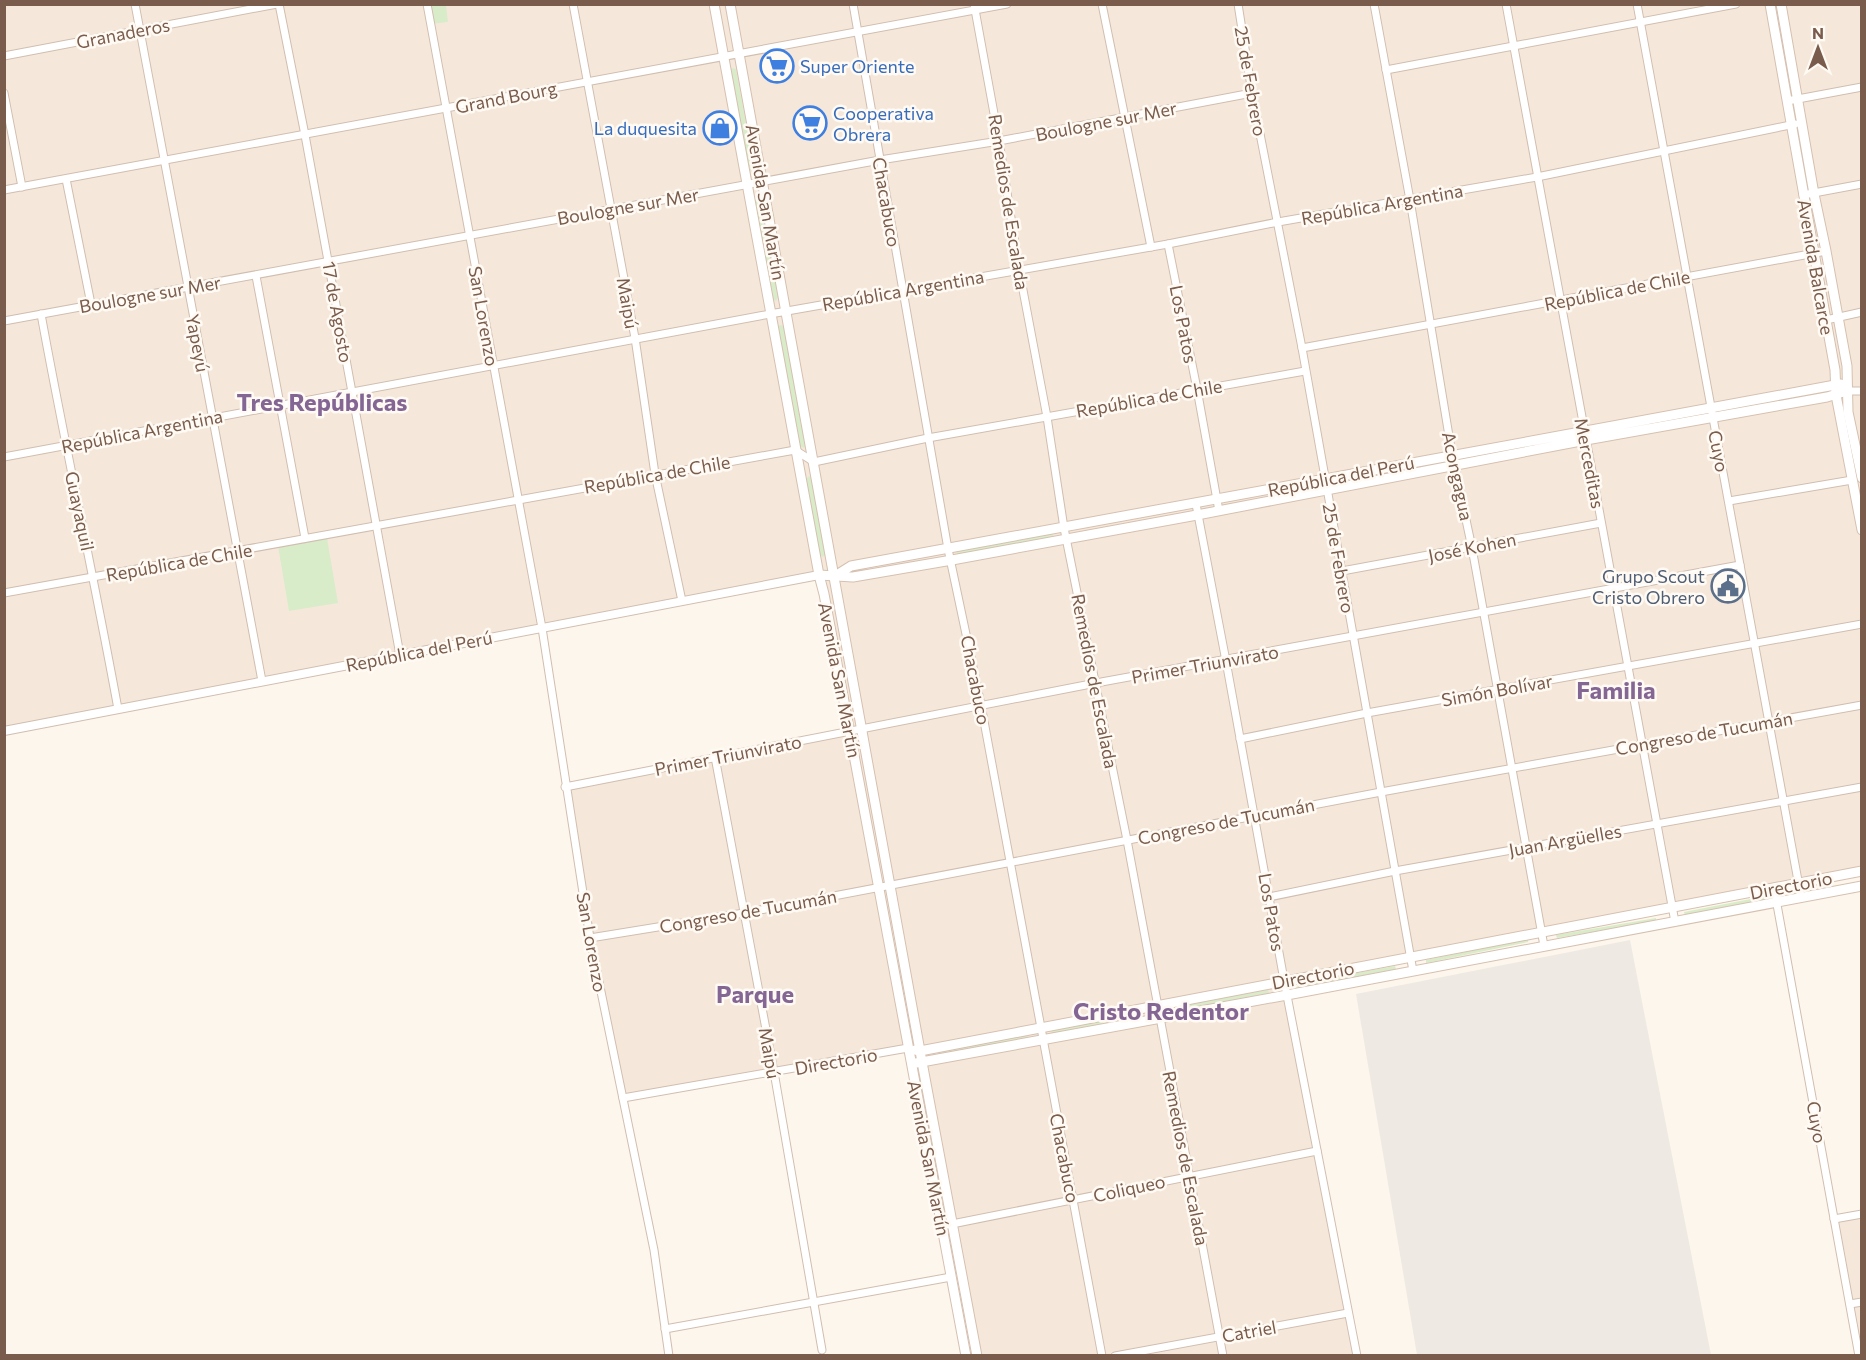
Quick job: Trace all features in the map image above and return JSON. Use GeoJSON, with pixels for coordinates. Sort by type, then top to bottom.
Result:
{"type":"FeatureCollection","features":[{"type":"Feature","properties":{"kind":"main road","name":"Avenida San Martín"},"geometry":{"type":"LineString","coordinates":[[714,4],[795,450],[850,731],[966,1356]]}},
{"type":"Feature","properties":{"kind":"main road","name":"Avenida San Martín"},"geometry":{"type":"LineString","coordinates":[[730,4],[977,1356]]}},
{"type":"Feature","properties":{"kind":"main road","name":"Avenida Balcarce"},"geometry":{"type":"LineString","coordinates":[[1770,4],[1826,320],[1836,395],[1857,479]]}},
{"type":"Feature","properties":{"kind":"main road","name":"Avenida Balcarce"},"geometry":{"type":"LineString","coordinates":[[1781,4],[1847,366],[1848,412],[1862,530]]}},
{"type":"Feature","properties":{"kind":"main road","name":"República del Perú"},"geometry":{"type":"LineString","coordinates":[[819,575],[853,577],[1197,515],[1455,465],[1712,407],[1835,384]]}},
{"type":"Feature","properties":{"kind":"main road"},"geometry":{"type":"LineString","coordinates":[[1835,384],[1841,384],[1847,391]]}},
{"type":"Feature","properties":{"kind":"main road","name":"República del Perú"},"geometry":{"type":"LineString","coordinates":[[835,576],[851,566],[1196,504],[1452,454],[1712,418],[1847,391]]}},
{"type":"Feature","properties":{"kind":"main road","name":"Directorio"},"geometry":{"type":"LineString","coordinates":[[908,1048],[920,1051],[1040,1026],[1862,871]]}},
{"type":"Feature","properties":{"kind":"main road","name":"Directorio"},"geometry":{"type":"LineString","coordinates":[[911,1064],[1862,886]]}},
{"type":"Feature","properties":{"kind":"street","name":"Yapeyú"},"geometry":{"type":"LineString","coordinates":[[135,4],[262,681]]}},
{"type":"Feature","properties":{"kind":"street","name":"Granaderos"},"geometry":{"type":"LineString","coordinates":[[4,56],[278,4]]}},
{"type":"Feature","properties":{"kind":"street","name":"17 de Agosto"},"geometry":{"type":"LineString","coordinates":[[278,4],[329,262],[400,655]]}},
{"type":"Feature","properties":{"kind":"street","name":"San Lorenzo"},"geometry":{"type":"LineString","coordinates":[[427,4],[542,628],[590,938],[654,1250],[669,1356]]}},
{"type":"Feature","properties":{"kind":"street","name":"Maipú"},"geometry":{"type":"LineString","coordinates":[[573,4],[635,339],[655,474],[682,601]]}},
{"type":"Feature","properties":{"kind":"street","name":"Chacabuco"},"geometry":{"type":"LineString","coordinates":[[853,4],[948,549],[981,705],[1101,1356]]}},
{"type":"Feature","properties":{"kind":"street","name":"Grand Bourg"},"geometry":{"type":"LineString","coordinates":[[4,190],[858,32],[975,7],[1007,4]]}},
{"type":"Feature","properties":{"kind":"street"},"geometry":{"type":"LineString","coordinates":[[1102,4],[1151,247]]}},
{"type":"Feature","properties":{"kind":"street","name":"25 de Febrero"},"geometry":{"type":"LineString","coordinates":[[1238,4],[1252,93],[1302,348],[1413,971]]}},
{"type":"Feature","properties":{"kind":"street","name":"Acongagua"},"geometry":{"type":"LineString","coordinates":[[1374,4],[1410,200],[1452,454],[1473,548],[1544,946]]}},
{"type":"Feature","properties":{"kind":"street","name":"Merceditas"},"geometry":{"type":"LineString","coordinates":[[1506,4],[1559,302],[1675,922]]}},
{"type":"Feature","properties":{"kind":"street","name":"Cuyo"},"geometry":{"type":"LineString","coordinates":[[1637,4],[1801,897]]}},
{"type":"Feature","properties":{"kind":"street"},"geometry":{"type":"LineString","coordinates":[[1386,70],[1736,4]]}},
{"type":"Feature","properties":{"kind":"street","name":"Remedios de Escalada"},"geometry":{"type":"LineString","coordinates":[[975,7],[1019,269],[1047,417],[1064,528],[1096,683],[1223,1356]]}},
{"type":"Feature","properties":{"kind":"street"},"geometry":{"type":"LineString","coordinates":[[1787,101],[1862,87]]}},
{"type":"Feature","properties":{"kind":"street"},"geometry":{"type":"LineString","coordinates":[[4,93],[22,187]]}},
{"type":"Feature","properties":{"kind":"street","name":"Boulogne sur Mer"},"geometry":{"type":"LineString","coordinates":[[4,321],[1252,93]]}},
{"type":"Feature","properties":{"kind":"street","name":"República Argentina"},"geometry":{"type":"LineString","coordinates":[[4,457],[770,314],[1537,177],[1791,126],[1801,120]]}},
{"type":"Feature","properties":{"kind":"street"},"geometry":{"type":"LineString","coordinates":[[66,179],[91,304]]}},
{"type":"Feature","properties":{"kind":"street"},"geometry":{"type":"LineString","coordinates":[[1803,195],[1814,195],[1862,184]]}},
{"type":"Feature","properties":{"kind":"street","name":"Los Patos"},"geometry":{"type":"LineString","coordinates":[[1168,244],[1197,389],[1218,511]]}},
{"type":"Feature","properties":{"kind":"street","name":"República de Chile"},"geometry":{"type":"LineString","coordinates":[[1302,348],[1826,251]]}},
{"type":"Feature","properties":{"kind":"street"},"geometry":{"type":"LineString","coordinates":[[256,276],[305,538]]}},
{"type":"Feature","properties":{"kind":"street"},"geometry":{"type":"LineString","coordinates":[[1826,320],[1862,312]]}},
{"type":"Feature","properties":{"kind":"street","name":"Guayaquil"},"geometry":{"type":"LineString","coordinates":[[41,314],[118,709]]}},
{"type":"Feature","properties":{"kind":"street","name":"República de Chile"},"geometry":{"type":"LineString","coordinates":[[814,462],[928,438],[1305,371]]}},
{"type":"Feature","properties":{"kind":"street","name":"República del Perú"},"geometry":{"type":"LineString","coordinates":[[1847,391],[1862,391]]}},
{"type":"Feature","properties":{"kind":"street"},"geometry":{"type":"LineString","coordinates":[[795,450],[814,462]]}},
{"type":"Feature","properties":{"kind":"street","name":"República de Chile"},"geometry":{"type":"LineString","coordinates":[[4,593],[795,450]]}},
{"type":"Feature","properties":{"kind":"street"},"geometry":{"type":"LineString","coordinates":[[1729,501],[1857,479]]}},
{"type":"Feature","properties":{"kind":"street","name":"Los Patos"},"geometry":{"type":"LineString","coordinates":[[1196,504],[1253,817],[1357,1356]]}},
{"type":"Feature","properties":{"kind":"street","name":"José Kohen"},"geometry":{"type":"LineString","coordinates":[[1342,571],[1601,523]]}},
{"type":"Feature","properties":{"kind":"street","name":"Primer Triunvirato"},"geometry":{"type":"LineString","coordinates":[[565,787],[1096,683],[1740,565]]}},
{"type":"Feature","properties":{"kind":"street","name":"República del Perú"},"geometry":{"type":"LineString","coordinates":[[4,730],[819,575]]}},
{"type":"Feature","properties":{"kind":"street","name":"Simón Bolívar"},"geometry":{"type":"LineString","coordinates":[[1240,739],[1367,713],[1862,624]]}},
{"type":"Feature","properties":{"kind":"street","name":"Congreso de Tucumán"},"geometry":{"type":"LineString","coordinates":[[590,938],[744,913],[1010,861],[1862,705]]}},
{"type":"Feature","properties":{"kind":"street","name":"Maipú"},"geometry":{"type":"LineString","coordinates":[[715,757],[774,1072],[822,1350]]}},
{"type":"Feature","properties":{"kind":"street","name":"Juan Argüelles"},"geometry":{"type":"LineString","coordinates":[[1269,897],[1395,871],[1862,787]]}},
{"type":"Feature","properties":{"kind":"street","name":"Cuyo"},"geometry":{"type":"LineString","coordinates":[[1774,888],[1859,1356]]}},
{"type":"Feature","properties":{"kind":"street","name":"Directorio"},"geometry":{"type":"LineString","coordinates":[[622,1098],[908,1048]]}},
{"type":"Feature","properties":{"kind":"street","name":"Coliqueo"},"geometry":{"type":"LineString","coordinates":[[942,1226],[1317,1151]]}},
{"type":"Feature","properties":{"kind":"street"},"geometry":{"type":"LineString","coordinates":[[1834,1219],[1862,1214]]}},
{"type":"Feature","properties":{"kind":"street"},"geometry":{"type":"LineString","coordinates":[[665,1329],[951,1277]]}},
{"type":"Feature","properties":{"kind":"street"},"geometry":{"type":"LineString","coordinates":[[1850,1304],[1862,1302]]}},
{"type":"Feature","properties":{"kind":"street","name":"Catriel"},"geometry":{"type":"LineString","coordinates":[[1115,1356],[1348,1313]]}},
{"type":"Feature","properties":{"kind":"shaded area"},"geometry":{"type":"Polygon","coordinates":[[[5,5],[1861,5],[1861,871],[1284,980],[1357,1355],[977,1355],[919,1051],[908,1048],[623,1098],[565,787],[850,731],[819,575],[5,731],[5,5]]]}},
{"type":"Feature","properties":{"kind":"shaded area"},"geometry":{"type":"Polygon","coordinates":[[[1630,940],[1711,1355],[1417,1355],[1356,994],[1630,940]]]}},
{"type":"Feature","properties":{"kind":"shaded area"},"geometry":{"type":"Polygon","coordinates":[[[1861,1214],[1861,1355],[1834,1219],[1861,1214]]]}},
{"type":"Feature","properties":{"kind":"green space"},"geometry":{"type":"Polygon","coordinates":[[[428,5],[446,5],[448,22],[431,24],[428,5]]]}},
{"type":"Feature","properties":{"kind":"green space"},"geometry":{"type":"Polygon","coordinates":[[[736,69],[754,168],[752,171],[748,169],[730,70],[736,69]]]}},
{"type":"Feature","properties":{"kind":"green space"},"geometry":{"type":"Polygon","coordinates":[[[756,197],[760,199],[778,297],[776,301],[773,299],[754,200],[756,197]]]}},
{"type":"Feature","properties":{"kind":"green space"},"geometry":{"type":"Polygon","coordinates":[[[784,326],[806,445],[804,448],[800,446],[778,327],[784,326]]]}},
{"type":"Feature","properties":{"kind":"green space"},"geometry":{"type":"Polygon","coordinates":[[[809,476],[812,479],[826,554],[823,557],[820,555],[806,479],[809,476]]]}},
{"type":"Feature","properties":{"kind":"green space"},"geometry":{"type":"Polygon","coordinates":[[[1053,534],[1053,537],[957,554],[956,551],[1053,534]]]}},
{"type":"Feature","properties":{"kind":"green space"},"geometry":{"type":"Polygon","coordinates":[[[327,538],[338,603],[289,611],[278,546],[327,538]]]}},
{"type":"Feature","properties":{"kind":"green space"},"geometry":{"type":"Polygon","coordinates":[[[1771,895],[1772,898],[1685,916],[1684,912],[1771,895]]]}},
{"type":"Feature","properties":{"kind":"green space"},"geometry":{"type":"Polygon","coordinates":[[[1656,918],[1656,921],[1557,938],[1556,935],[1656,918]]]}},
{"type":"Feature","properties":{"kind":"green space"},"geometry":{"type":"Polygon","coordinates":[[[1528,939],[1528,942],[1426,963],[1426,960],[1528,939]]]}},
{"type":"Feature","properties":{"kind":"green space"},"geometry":{"type":"Polygon","coordinates":[[[1395,966],[1396,969],[1298,988],[1297,984],[1395,966]]]}},
{"type":"Feature","properties":{"kind":"green space"},"geometry":{"type":"Polygon","coordinates":[[[1268,990],[1269,993],[1170,1011],[1170,1008],[1268,990]]]}},
{"type":"Feature","properties":{"kind":"green space"},"geometry":{"type":"Polygon","coordinates":[[[1142,1012],[1143,1016],[1052,1033],[1051,1030],[1142,1012]]]}},
{"type":"Feature","properties":{"kind":"green space"},"geometry":{"type":"Polygon","coordinates":[[[1028,1034],[1028,1037],[937,1055],[937,1052],[1028,1034]]]}},
{"type":"Feature","properties":{"kind":"place","name":"Super Oriente"},"geometry":{"type":"Point","coordinates":[777,66]}},
{"type":"Feature","properties":{"kind":"place","name":"Cooperativa Obrera"},"geometry":{"type":"Point","coordinates":[810,123]}},
{"type":"Feature","properties":{"kind":"place","name":"La duquesita"},"geometry":{"type":"Point","coordinates":[720,128]}},
{"type":"Feature","properties":{"kind":"place","name":"Grupo Scout Cristo Obrero"},"geometry":{"type":"Point","coordinates":[1728,586]}},
{"type":"Feature","properties":{"kind":"district","name":"Tres Repúblicas"},"geometry":{"type":"Point","coordinates":[322,401]}},
{"type":"Feature","properties":{"kind":"district","name":"Familia"},"geometry":{"type":"Point","coordinates":[1616,689]}},
{"type":"Feature","properties":{"kind":"district","name":"Parque"},"geometry":{"type":"Point","coordinates":[755,993]}},
{"type":"Feature","properties":{"kind":"district","name":"Cristo Redentor"},"geometry":{"type":"Point","coordinates":[1161,1010]}}]}
